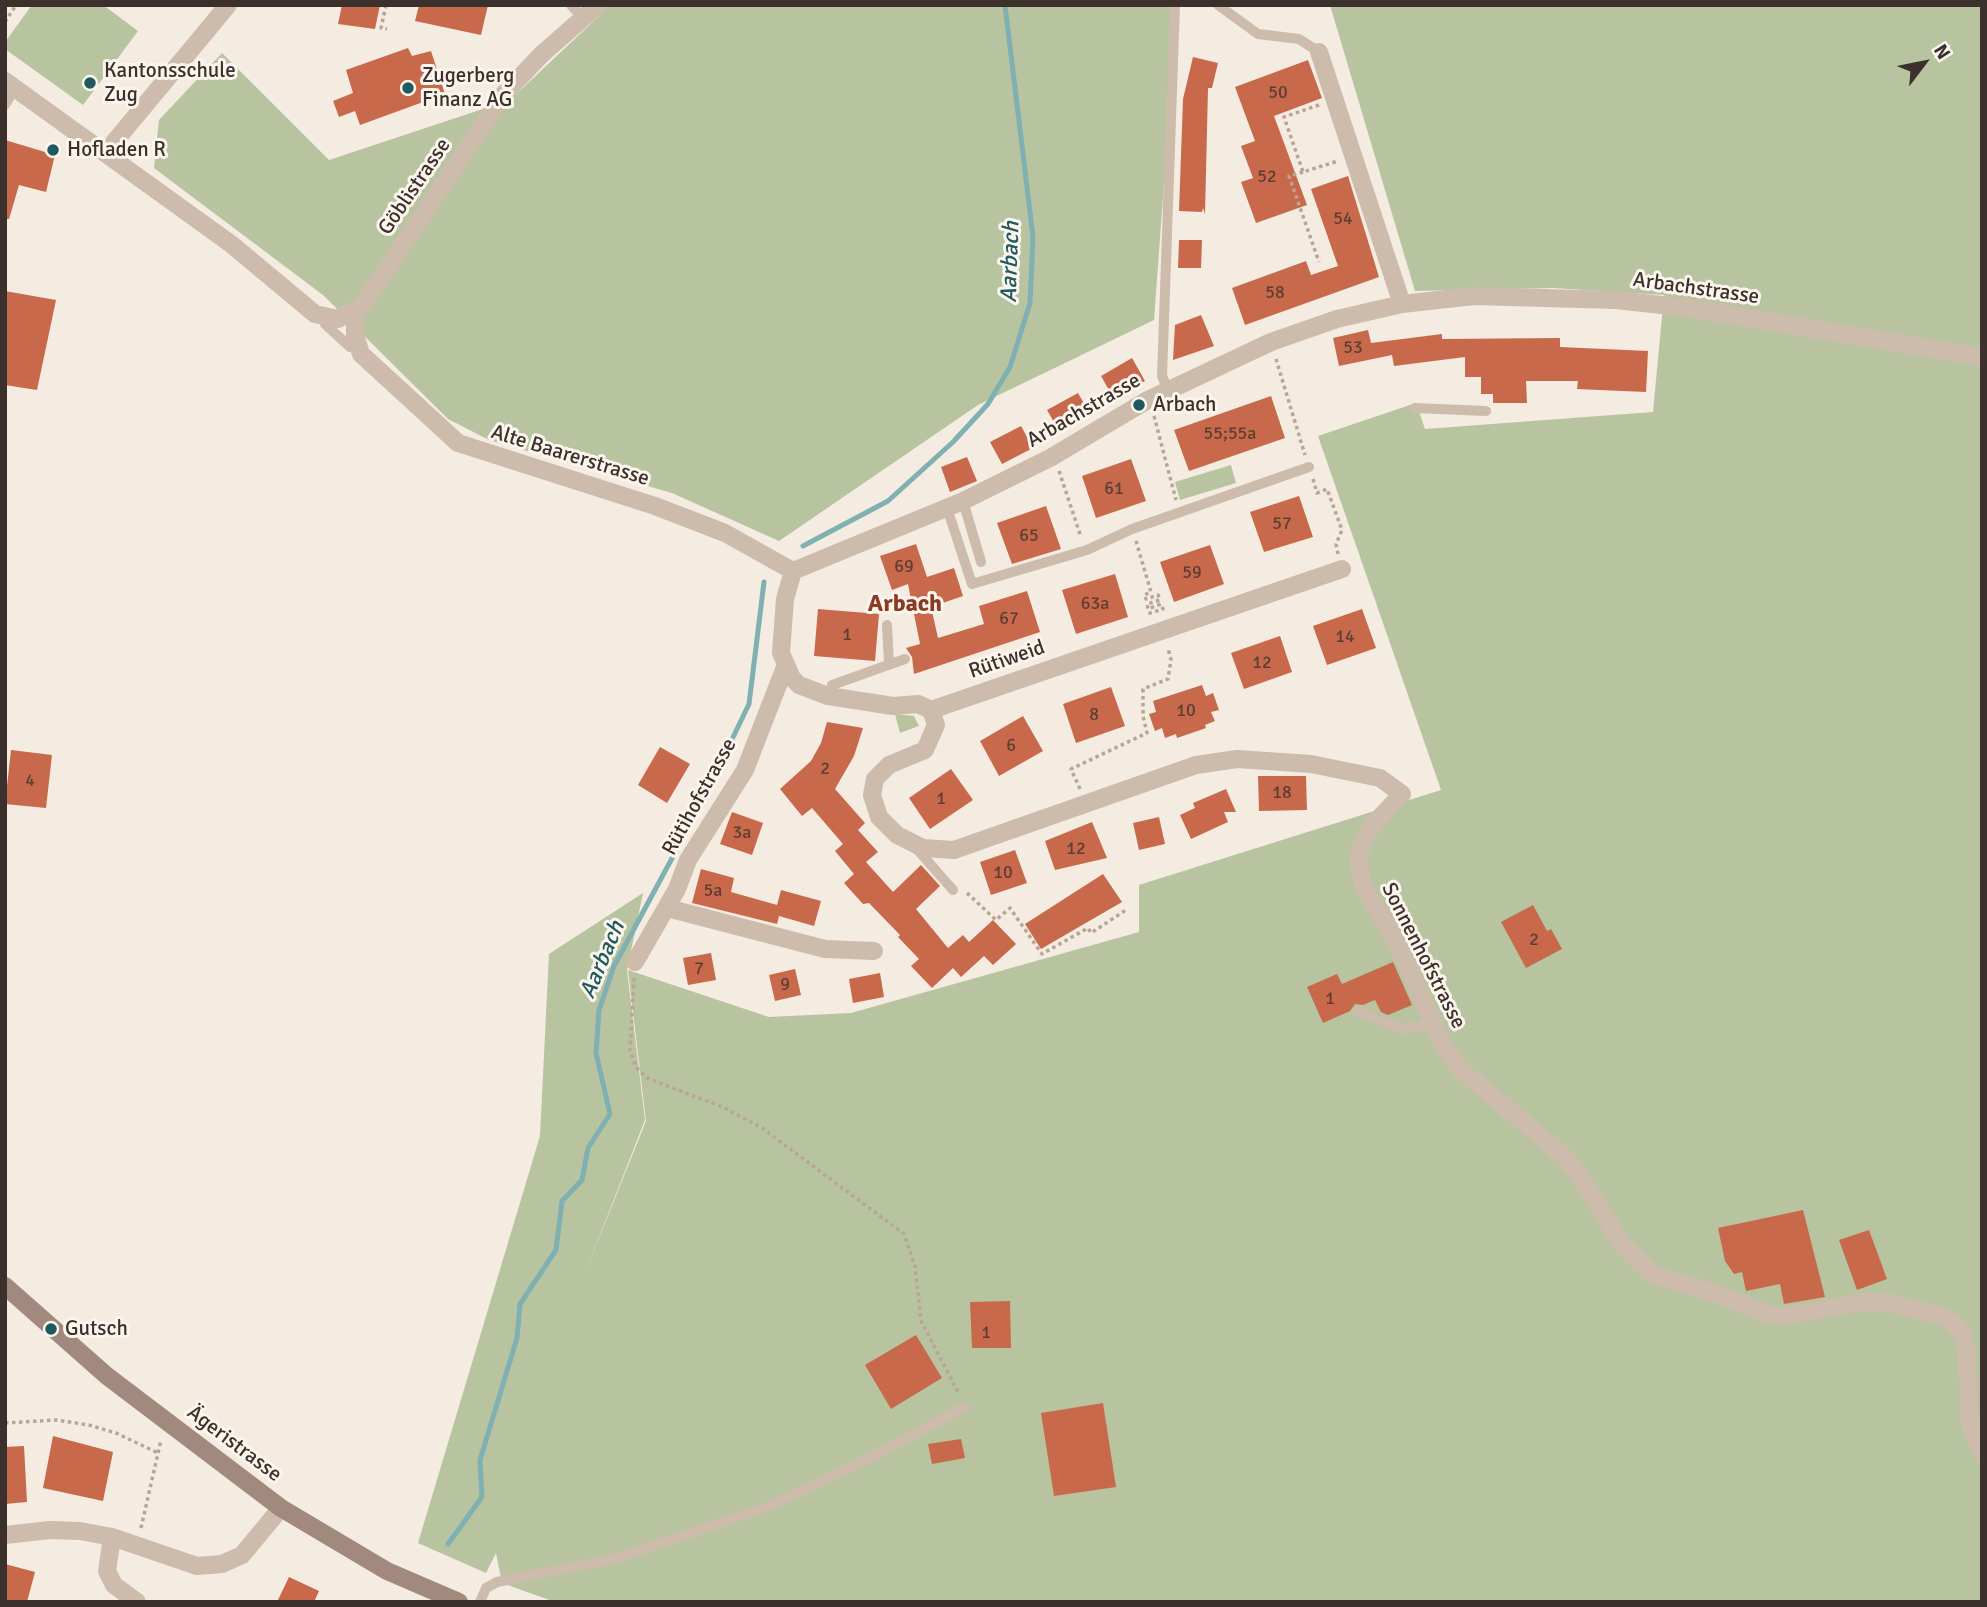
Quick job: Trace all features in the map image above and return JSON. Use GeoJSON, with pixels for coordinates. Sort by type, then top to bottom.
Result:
{"type":"FeatureCollection","features":[{"type":"Feature","properties":{"kind":"main road","name":"Ägeristrasse"},"geometry":{"type":"LineString","coordinates":[[5,1286],[107,1376],[281,1508],[387,1570],[459,1602]]}},
{"type":"Feature","properties":{"kind":"street"},"geometry":{"type":"LineString","coordinates":[[106,152],[228,5]]}},
{"type":"Feature","properties":{"kind":"street","name":"Göblistrasse"},"geometry":{"type":"LineString","coordinates":[[355,312],[503,95],[577,12],[598,5]]}},
{"type":"Feature","properties":{"kind":"street"},"geometry":{"type":"LineString","coordinates":[[1319,52],[1402,304]]}},
{"type":"Feature","properties":{"kind":"street","name":"Alte Baarerstrasse"},"geometry":{"type":"LineString","coordinates":[[10,84],[231,244],[322,317]]}},
{"type":"Feature","properties":{"kind":"street","name":"Arbachstrasse"},"geometry":{"type":"LineString","coordinates":[[793,571],[955,505],[1050,458],[1168,390],[1271,342],[1337,319],[1402,304],[1474,296],[1616,300],[1688,308],[1982,357]]}},
{"type":"Feature","properties":{"kind":"street"},"geometry":{"type":"LineString","coordinates":[[322,317],[338,319],[355,312],[358,349]]}},
{"type":"Feature","properties":{"kind":"street","name":"Alte Baarerstrasse"},"geometry":{"type":"LineString","coordinates":[[358,349],[376,369],[458,443],[655,506],[724,533],[793,571]]}},
{"type":"Feature","properties":{"kind":"street","name":"Rütiweid"},"geometry":{"type":"LineString","coordinates":[[785,667],[799,685],[828,696],[893,706],[918,704],[931,710],[1342,569]]}},
{"type":"Feature","properties":{"kind":"street"},"geometry":{"type":"LineString","coordinates":[[785,667],[781,653],[785,599],[793,571]]}},
{"type":"Feature","properties":{"kind":"street","name":"Rütihofstrasse"},"geometry":{"type":"LineString","coordinates":[[635,962],[659,917],[667,908],[688,860],[745,770],[785,667]]}},
{"type":"Feature","properties":{"kind":"street","name":"Sonnenhofstrasse"},"geometry":{"type":"LineString","coordinates":[[931,710],[936,725],[925,750],[889,765],[875,779],[872,795],[879,817],[897,835],[923,848],[954,850],[1196,765],[1237,759],[1311,764],[1380,778],[1402,794],[1372,826],[1363,842],[1358,860],[1363,886],[1396,941],[1444,1047],[1461,1070],[1563,1155],[1578,1173],[1623,1246],[1653,1275],[1712,1292],[1768,1314],[1783,1315],[1862,1302],[1889,1303],[1942,1316],[1954,1323],[1962,1335],[1967,1354],[1969,1413],[1972,1431],[1982,1453]]}},
{"type":"Feature","properties":{"kind":"street"},"geometry":{"type":"LineString","coordinates":[[667,908],[825,949],[874,951]]}},
{"type":"Feature","properties":{"kind":"street"},"geometry":{"type":"LineString","coordinates":[[5,1535],[50,1530],[112,1537],[197,1566],[222,1564],[242,1555],[281,1508]]}},
{"type":"Feature","properties":{"kind":"street"},"geometry":{"type":"LineString","coordinates":[[112,1537],[107,1571],[114,1585],[137,1602]]}},
{"type":"Feature","properties":{"kind":"lane"},"geometry":{"type":"LineString","coordinates":[[1168,390],[1162,376],[1175,5]]}},
{"type":"Feature","properties":{"kind":"lane"},"geometry":{"type":"LineString","coordinates":[[1218,5],[1258,34],[1299,39],[1319,52]]}},
{"type":"Feature","properties":{"kind":"lane"},"geometry":{"type":"LineString","coordinates":[[5,105],[10,84]]}},
{"type":"Feature","properties":{"kind":"lane","name":"Alte Baarerstrasse"},"geometry":{"type":"LineString","coordinates":[[322,317],[325,324],[344,341],[358,349]]}},
{"type":"Feature","properties":{"kind":"lane"},"geometry":{"type":"LineString","coordinates":[[1415,408],[1486,411]]}},
{"type":"Feature","properties":{"kind":"lane"},"geometry":{"type":"LineString","coordinates":[[955,505],[972,584],[1087,550],[1132,529],[1309,467]]}},
{"type":"Feature","properties":{"kind":"lane"},"geometry":{"type":"LineString","coordinates":[[955,505],[981,562]]}},
{"type":"Feature","properties":{"kind":"lane"},"geometry":{"type":"LineString","coordinates":[[887,625],[889,664]]}},
{"type":"Feature","properties":{"kind":"lane"},"geometry":{"type":"LineString","coordinates":[[828,696],[832,685],[905,659]]}},
{"type":"Feature","properties":{"kind":"lane"},"geometry":{"type":"LineString","coordinates":[[912,842],[953,890]]}},
{"type":"Feature","properties":{"kind":"lane"},"geometry":{"type":"LineString","coordinates":[[1357,1011],[1403,1030],[1433,1023]]}},
{"type":"Feature","properties":{"kind":"lane"},"geometry":{"type":"LineString","coordinates":[[480,1602],[486,1588],[497,1582],[614,1559],[767,1507],[868,1459],[965,1407]]}},
{"type":"Feature","properties":{"kind":"path"},"geometry":{"type":"LineString","coordinates":[[5,22],[16,5]]}},
{"type":"Feature","properties":{"kind":"path"},"geometry":{"type":"LineString","coordinates":[[386,5],[382,28],[387,29]]}},
{"type":"Feature","properties":{"kind":"path"},"geometry":{"type":"LineString","coordinates":[[1303,172],[1284,117],[1335,100]]}},
{"type":"Feature","properties":{"kind":"path"},"geometry":{"type":"LineString","coordinates":[[1319,262],[1289,176],[1353,156]]}},
{"type":"Feature","properties":{"kind":"path"},"geometry":{"type":"LineString","coordinates":[[1275,355],[1301,439]]}},
{"type":"Feature","properties":{"kind":"path"},"geometry":{"type":"LineString","coordinates":[[1154,416],[1174,489]]}},
{"type":"Feature","properties":{"kind":"path"},"geometry":{"type":"LineString","coordinates":[[1059,471],[1077,528]]}},
{"type":"Feature","properties":{"kind":"path"},"geometry":{"type":"LineString","coordinates":[[1317,493],[1327,489],[1342,530],[1336,544]]}},
{"type":"Feature","properties":{"kind":"path"},"geometry":{"type":"LineString","coordinates":[[1138,548],[1151,592],[1144,595],[1146,599],[1158,595],[1160,600],[1147,604],[1148,609],[1161,604],[1163,609],[1150,613]]}},
{"type":"Feature","properties":{"kind":"path"},"geometry":{"type":"LineString","coordinates":[[1083,796],[1071,769],[1147,733],[1143,716],[1143,690],[1168,679],[1171,660],[1165,637]]}},
{"type":"Feature","properties":{"kind":"path"},"geometry":{"type":"LineString","coordinates":[[996,920],[1010,908],[1042,954],[1088,928],[1091,933],[1126,909]]}},
{"type":"Feature","properties":{"kind":"path"},"geometry":{"type":"LineString","coordinates":[[635,962],[630,1051],[636,1067],[648,1078],[725,1108],[762,1128],[904,1234],[915,1266],[921,1321],[965,1407]]}},
{"type":"Feature","properties":{"kind":"path"},"geometry":{"type":"LineString","coordinates":[[5,1423],[56,1420],[89,1425],[116,1433],[158,1453]]}},
{"type":"Feature","properties":{"kind":"path"},"geometry":{"type":"LineString","coordinates":[[141,1528],[162,1439]]}},
{"type":"Feature","properties":{"kind":"green space"},"geometry":{"type":"Polygon","coordinates":[[[32,5],[103,5],[138,31],[83,105],[5,49],[5,42],[32,5]]]}},
{"type":"Feature","properties":{"kind":"green space"},"geometry":{"type":"Polygon","coordinates":[[[588,5],[1177,5],[1154,320],[978,405],[779,541],[672,493],[489,440],[448,419],[323,295],[154,168],[159,120],[222,53],[329,160],[510,100],[599,16],[588,5]]]}},
{"type":"Feature","properties":{"kind":"green space"},"geometry":{"type":"Polygon","coordinates":[[[1330,5],[1981,5],[1982,1602],[555,1602],[502,1583],[496,1553],[486,1573],[418,1543],[540,1136],[549,954],[643,893],[627,970],[645,1120],[585,1273],[646,1121],[628,970],[769,1017],[851,1013],[1139,932],[1139,885],[1441,790],[1318,436],[1416,403],[1425,429],[1653,412],[1664,295],[1553,288],[1415,291],[1330,5]]]}},
{"type":"Feature","properties":{"kind":"green space"},"geometry":{"type":"Polygon","coordinates":[[[1231,465],[1236,483],[1180,500],[1175,482],[1231,465]]]}},
{"type":"Feature","properties":{"kind":"green space"},"geometry":{"type":"Polygon","coordinates":[[[895,714],[914,716],[919,726],[900,733],[895,714]]]}},
{"type":"Feature","properties":{"kind":"building"},"geometry":{"type":"Polygon","coordinates":[[[342,5],[380,5],[375,29],[338,24],[342,5]]]}},
{"type":"Feature","properties":{"kind":"building"},"geometry":{"type":"Polygon","coordinates":[[[419,5],[488,5],[481,35],[415,21],[419,5]]]}},
{"type":"Feature","properties":{"kind":"building"},"geometry":{"type":"Polygon","coordinates":[[[408,48],[412,56],[431,51],[445,94],[360,125],[355,111],[339,117],[333,101],[353,93],[346,70],[408,48]]]}},
{"type":"Feature","properties":{"kind":"building"},"geometry":{"type":"Polygon","coordinates":[[[1193,57],[1218,63],[1212,88],[1208,88],[1205,214],[1203,208],[1202,212],[1179,211],[1183,99],[1193,57]]]}},
{"type":"Feature","properties":{"kind":"building"},"geometry":{"type":"Polygon","coordinates":[[[1308,60],[1322,98],[1274,116],[1307,205],[1256,223],[1241,182],[1253,178],[1241,146],[1255,141],[1235,87],[1308,60]]]}},
{"type":"Feature","properties":{"kind":"building"},"geometry":{"type":"Polygon","coordinates":[[[5,140],[55,155],[46,192],[19,185],[9,219],[5,219],[5,140]]]}},
{"type":"Feature","properties":{"kind":"building"},"geometry":{"type":"Polygon","coordinates":[[[1348,176],[1379,277],[1245,325],[1232,288],[1306,261],[1311,275],[1338,266],[1311,189],[1348,176]]]}},
{"type":"Feature","properties":{"kind":"building"},"geometry":{"type":"Polygon","coordinates":[[[1179,240],[1202,240],[1201,268],[1178,268],[1179,240]]]}},
{"type":"Feature","properties":{"kind":"building"},"geometry":{"type":"Polygon","coordinates":[[[5,291],[56,300],[37,390],[5,385],[5,291]]]}},
{"type":"Feature","properties":{"kind":"building"},"geometry":{"type":"Polygon","coordinates":[[[1201,315],[1214,346],[1173,360],[1175,325],[1201,315]]]}},
{"type":"Feature","properties":{"kind":"building"},"geometry":{"type":"Polygon","coordinates":[[[1368,330],[1371,343],[1442,334],[1442,339],[1560,338],[1560,347],[1648,351],[1646,392],[1577,389],[1578,381],[1526,381],[1527,403],[1493,403],[1493,394],[1481,394],[1481,377],[1465,377],[1465,357],[1394,366],[1392,355],[1339,366],[1333,338],[1368,330]]]}},
{"type":"Feature","properties":{"kind":"building"},"geometry":{"type":"Polygon","coordinates":[[[1132,358],[1145,381],[1114,399],[1101,376],[1132,358]]]}},
{"type":"Feature","properties":{"kind":"building"},"geometry":{"type":"Polygon","coordinates":[[[1078,393],[1090,414],[1059,431],[1047,410],[1078,393]]]}},
{"type":"Feature","properties":{"kind":"building"},"geometry":{"type":"Polygon","coordinates":[[[1271,396],[1285,438],[1189,471],[1174,430],[1271,396]]]}},
{"type":"Feature","properties":{"kind":"building"},"geometry":{"type":"Polygon","coordinates":[[[1021,426],[1033,448],[1002,464],[990,442],[1021,426]]]}},
{"type":"Feature","properties":{"kind":"building"},"geometry":{"type":"Polygon","coordinates":[[[967,457],[977,481],[950,492],[941,467],[967,457]]]}},
{"type":"Feature","properties":{"kind":"building"},"geometry":{"type":"Polygon","coordinates":[[[1131,459],[1146,501],[1096,518],[1082,476],[1131,459]]]}},
{"type":"Feature","properties":{"kind":"building"},"geometry":{"type":"Polygon","coordinates":[[[1299,496],[1313,537],[1264,552],[1250,512],[1299,496]]]}},
{"type":"Feature","properties":{"kind":"building"},"geometry":{"type":"Polygon","coordinates":[[[1046,506],[1061,549],[1012,564],[997,523],[1046,506]]]}},
{"type":"Feature","properties":{"kind":"building"},"geometry":{"type":"Polygon","coordinates":[[[916,544],[927,577],[954,568],[963,596],[931,607],[938,638],[984,624],[979,606],[1027,591],[1040,632],[914,674],[912,657],[906,648],[920,644],[908,584],[892,590],[880,556],[916,544]]]}},
{"type":"Feature","properties":{"kind":"building"},"geometry":{"type":"Polygon","coordinates":[[[1210,545],[1224,584],[1174,602],[1160,562],[1210,545]]]}},
{"type":"Feature","properties":{"kind":"building"},"geometry":{"type":"Polygon","coordinates":[[[1115,574],[1128,617],[1076,634],[1062,590],[1115,574]]]}},
{"type":"Feature","properties":{"kind":"building"},"geometry":{"type":"Polygon","coordinates":[[[818,609],[879,614],[875,661],[814,656],[818,609]]]}},
{"type":"Feature","properties":{"kind":"building"},"geometry":{"type":"Polygon","coordinates":[[[1362,609],[1376,648],[1327,665],[1313,626],[1362,609]]]}},
{"type":"Feature","properties":{"kind":"building"},"geometry":{"type":"Polygon","coordinates":[[[1280,636],[1292,672],[1244,689],[1231,653],[1280,636]]]}},
{"type":"Feature","properties":{"kind":"building"},"geometry":{"type":"Polygon","coordinates":[[[1202,685],[1206,696],[1213,693],[1219,710],[1211,712],[1215,721],[1205,725],[1206,728],[1177,738],[1176,734],[1165,738],[1162,728],[1155,731],[1149,714],[1156,712],[1153,701],[1202,685]]]}},
{"type":"Feature","properties":{"kind":"building"},"geometry":{"type":"Polygon","coordinates":[[[1111,687],[1125,726],[1076,743],[1063,704],[1111,687]]]}},
{"type":"Feature","properties":{"kind":"building"},"geometry":{"type":"Polygon","coordinates":[[[1023,716],[1043,751],[999,776],[980,741],[1023,716]]]}},
{"type":"Feature","properties":{"kind":"building"},"geometry":{"type":"Polygon","coordinates":[[[827,722],[863,728],[854,756],[835,789],[865,823],[858,830],[878,852],[866,862],[893,892],[921,865],[940,886],[916,909],[948,948],[963,935],[969,942],[993,920],[1016,944],[993,965],[984,956],[961,977],[953,968],[932,988],[911,966],[919,959],[898,937],[900,935],[869,903],[863,904],[844,883],[854,874],[835,851],[843,844],[812,808],[802,816],[780,789],[811,761],[821,743],[827,722]]]}},
{"type":"Feature","properties":{"kind":"building"},"geometry":{"type":"Polygon","coordinates":[[[660,747],[690,764],[667,803],[638,785],[660,747]]]}},
{"type":"Feature","properties":{"kind":"building"},"geometry":{"type":"Polygon","coordinates":[[[11,750],[52,755],[46,808],[5,804],[11,750]]]}},
{"type":"Feature","properties":{"kind":"building"},"geometry":{"type":"Polygon","coordinates":[[[951,769],[973,800],[930,829],[909,798],[951,769]]]}},
{"type":"Feature","properties":{"kind":"building"},"geometry":{"type":"Polygon","coordinates":[[[1258,776],[1306,776],[1307,810],[1259,811],[1258,776]]]}},
{"type":"Feature","properties":{"kind":"building"},"geometry":{"type":"Polygon","coordinates":[[[1226,789],[1236,812],[1224,812],[1228,822],[1191,839],[1180,815],[1195,808],[1193,803],[1226,789]]]}},
{"type":"Feature","properties":{"kind":"building"},"geometry":{"type":"Polygon","coordinates":[[[732,812],[763,823],[752,855],[720,844],[732,812]]]}},
{"type":"Feature","properties":{"kind":"building"},"geometry":{"type":"Polygon","coordinates":[[[1159,817],[1165,844],[1139,850],[1133,823],[1159,817]]]}},
{"type":"Feature","properties":{"kind":"building"},"geometry":{"type":"Polygon","coordinates":[[[1092,822],[1107,858],[1055,870],[1045,841],[1092,822]]]}},
{"type":"Feature","properties":{"kind":"building"},"geometry":{"type":"Polygon","coordinates":[[[1015,850],[1027,883],[991,895],[980,862],[1015,850]]]}},
{"type":"Feature","properties":{"kind":"building"},"geometry":{"type":"Polygon","coordinates":[[[701,869],[734,878],[731,892],[777,905],[781,890],[821,901],[814,926],[779,916],[777,924],[692,903],[701,869]]]}},
{"type":"Feature","properties":{"kind":"building"},"geometry":{"type":"Polygon","coordinates":[[[1103,874],[1122,902],[1041,949],[1025,924],[1103,874]]]}},
{"type":"Feature","properties":{"kind":"building"},"geometry":{"type":"Polygon","coordinates":[[[1533,905],[1547,931],[1551,929],[1562,949],[1526,968],[1501,922],[1533,905]]]}},
{"type":"Feature","properties":{"kind":"building"},"geometry":{"type":"Polygon","coordinates":[[[711,953],[716,980],[688,985],[683,958],[711,953]]]}},
{"type":"Feature","properties":{"kind":"building"},"geometry":{"type":"Polygon","coordinates":[[[1393,962],[1412,1005],[1388,1015],[1381,1012],[1375,1000],[1363,1005],[1355,1004],[1350,1011],[1323,1023],[1307,987],[1337,974],[1342,984],[1393,962]]]}},
{"type":"Feature","properties":{"kind":"building"},"geometry":{"type":"Polygon","coordinates":[[[795,969],[801,995],[775,1001],[769,975],[795,969]]]}},
{"type":"Feature","properties":{"kind":"building"},"geometry":{"type":"Polygon","coordinates":[[[880,973],[884,997],[853,1003],[849,979],[880,973]]]}},
{"type":"Feature","properties":{"kind":"building"},"geometry":{"type":"Polygon","coordinates":[[[1803,1210],[1825,1297],[1784,1304],[1780,1284],[1746,1291],[1742,1272],[1734,1274],[1725,1261],[1718,1228],[1803,1210]]]}},
{"type":"Feature","properties":{"kind":"building"},"geometry":{"type":"Polygon","coordinates":[[[1869,1230],[1887,1279],[1857,1290],[1839,1240],[1869,1230]]]}},
{"type":"Feature","properties":{"kind":"building"},"geometry":{"type":"Polygon","coordinates":[[[1010,1301],[1011,1348],[972,1348],[970,1302],[1010,1301]]]}},
{"type":"Feature","properties":{"kind":"building"},"geometry":{"type":"Polygon","coordinates":[[[916,1335],[942,1378],[891,1409],[865,1365],[916,1335]]]}},
{"type":"Feature","properties":{"kind":"building"},"geometry":{"type":"Polygon","coordinates":[[[1103,1403],[1116,1487],[1054,1496],[1041,1413],[1103,1403]]]}},
{"type":"Feature","properties":{"kind":"building"},"geometry":{"type":"Polygon","coordinates":[[[53,1436],[113,1452],[103,1501],[43,1488],[53,1436]]]}},
{"type":"Feature","properties":{"kind":"building"},"geometry":{"type":"Polygon","coordinates":[[[961,1439],[965,1458],[932,1464],[928,1444],[961,1439]]]}},
{"type":"Feature","properties":{"kind":"building"},"geometry":{"type":"Polygon","coordinates":[[[24,1446],[27,1502],[5,1504],[5,1447],[24,1446]]]}},
{"type":"Feature","properties":{"kind":"building"},"geometry":{"type":"Polygon","coordinates":[[[5,1564],[35,1572],[27,1602],[5,1602],[5,1564]]]}},
{"type":"Feature","properties":{"kind":"building"},"geometry":{"type":"Polygon","coordinates":[[[289,1577],[319,1591],[314,1602],[277,1602],[289,1577]]]}},
{"type":"Feature","properties":{"kind":"waterway","name":"Aarbach"},"geometry":{"type":"LineString","coordinates":[[803,546],[888,501],[953,442],[988,404],[1010,367],[1030,303],[1033,237],[1005,5]]}},
{"type":"Feature","properties":{"kind":"waterway","name":"Aarbach"},"geometry":{"type":"LineString","coordinates":[[448,1544],[482,1497],[480,1460],[517,1338],[520,1304],[556,1250],[562,1201],[582,1180],[588,1148],[610,1114],[596,1053],[599,1010],[614,966],[698,810],[749,704],[764,582]]}},
{"type":"Feature","properties":{"kind":"place","name":"Kantonsschule Zug"},"geometry":{"type":"Point","coordinates":[90,83]}},
{"type":"Feature","properties":{"kind":"place","name":"Zugerberg Finanz AG"},"geometry":{"type":"Point","coordinates":[408,88]}},
{"type":"Feature","properties":{"kind":"place","name":"Hofladen R"},"geometry":{"type":"Point","coordinates":[53,150]}},
{"type":"Feature","properties":{"kind":"place","name":"Arbach"},"geometry":{"type":"Point","coordinates":[1139,405]}},
{"type":"Feature","properties":{"kind":"place","name":"Gutsch"},"geometry":{"type":"Point","coordinates":[51,1329]}},
{"type":"Feature","properties":{"kind":"district","name":"Arbach"},"geometry":{"type":"Point","coordinates":[905,605]}}]}
